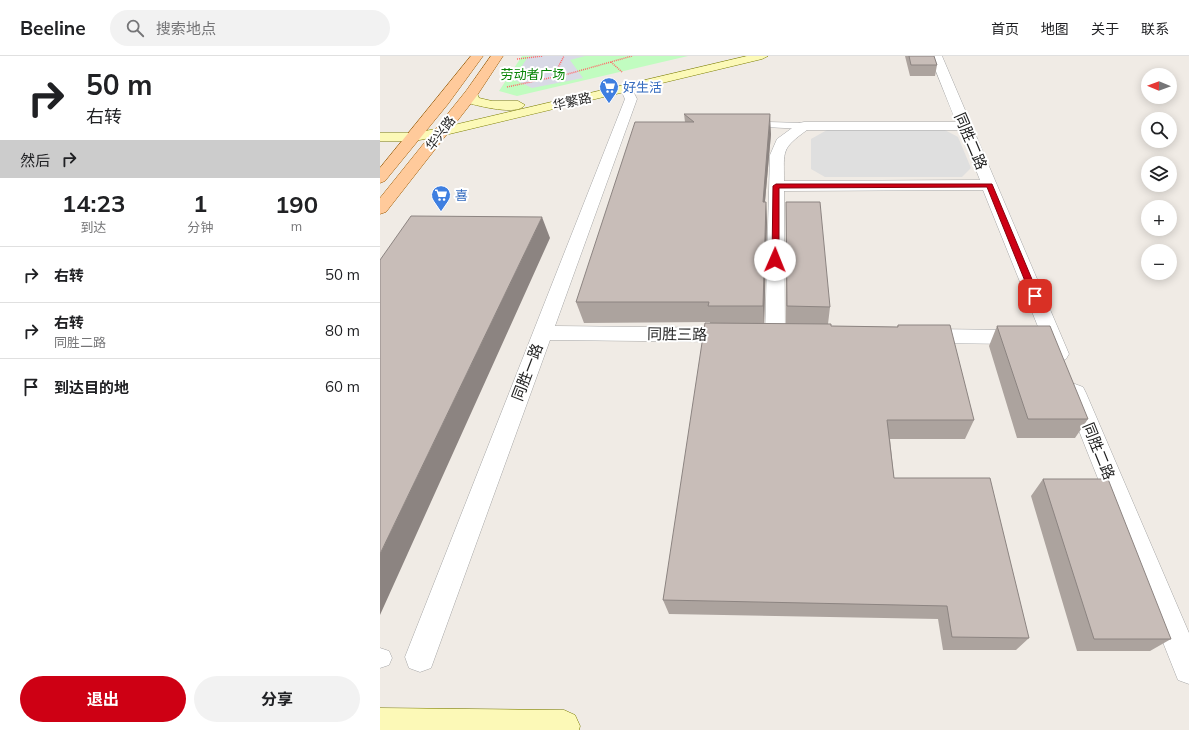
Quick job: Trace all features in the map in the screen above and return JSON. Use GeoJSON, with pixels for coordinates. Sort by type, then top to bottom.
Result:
{"type":"FeatureCollection","features":[{"type":"Feature","properties":{"kind":"main road","name":"华兴路"},"geometry":{"type":"LineString","coordinates":[[380,178],[477,56]]}},
{"type":"Feature","properties":{"kind":"main road","name":"华兴路"},"geometry":{"type":"LineString","coordinates":[[380,209],[471,94],[497,56]]}},
{"type":"Feature","properties":{"kind":"main road","name":"华繁路"},"geometry":{"type":"LineString","coordinates":[[445,127],[524,105],[734,56]]}},
{"type":"Feature","properties":{"kind":"main road","name":"华繁路"},"geometry":{"type":"LineString","coordinates":[[380,138],[445,127],[624,80],[762,56]]}},
{"type":"Feature","properties":{"kind":"main road"},"geometry":{"type":"LineString","coordinates":[[471,94],[473,100],[483,104],[524,105]]}},
{"type":"Feature","properties":{"kind":"main road","name":"华繁路"},"geometry":{"type":"LineString","coordinates":[[380,127],[418,131]]}},
{"type":"Feature","properties":{"kind":"main road"},"geometry":{"type":"LineString","coordinates":[[380,724],[564,726]]}},
{"type":"Feature","properties":{"kind":"street","name":"同胜二路"},"geometry":{"type":"LineString","coordinates":[[936,56],[1189,669]]}},
{"type":"Feature","properties":{"kind":"street","name":"同胜一路"},"geometry":{"type":"LineString","coordinates":[[420,657],[629,106],[631,96],[624,80]]}},
{"type":"Feature","properties":{"kind":"street"},"geometry":{"type":"LineString","coordinates":[[964,126],[804,126],[789,136],[778,149],[776,186],[989,186]]}},
{"type":"Feature","properties":{"kind":"street","name":"同胜三路"},"geometry":{"type":"LineString","coordinates":[[542,333],[769,335],[776,186]]}},
{"type":"Feature","properties":{"kind":"street"},"geometry":{"type":"LineString","coordinates":[[902,336],[1053,338]]}},
{"type":"Feature","properties":{"kind":"lane"},"geometry":{"type":"LineString","coordinates":[[768,125],[804,126]]}},
{"type":"Feature","properties":{"kind":"path"},"geometry":{"type":"LineString","coordinates":[[517,59],[543,56]]}},
{"type":"Feature","properties":{"kind":"path"},"geometry":{"type":"LineString","coordinates":[[553,77],[564,56]]}},
{"type":"Feature","properties":{"kind":"path"},"geometry":{"type":"LineString","coordinates":[[503,88],[553,77],[632,56]]}},
{"type":"Feature","properties":{"kind":"path"},"geometry":{"type":"LineString","coordinates":[[611,62],[624,80]]}},
{"type":"Feature","properties":{"kind":"green space","name":"劳动者广场"},"geometry":{"type":"Polygon","coordinates":[[[522,56],[688,56],[517,96],[499,91],[522,56]]]}},
{"type":"Feature","properties":{"kind":"shaded area"},"geometry":{"type":"Polygon","coordinates":[[[585,56],[570,60],[583,78],[532,88],[513,79],[528,57],[585,56]]]}},
{"type":"Feature","properties":{"kind":"shaded area"},"geometry":{"type":"Polygon","coordinates":[[[943,129],[958,137],[971,168],[962,177],[825,177],[811,169],[811,139],[827,130],[943,129]]]}},
{"type":"Feature","properties":{"kind":"building"},"geometry":{"type":"Polygon","coordinates":[[[909,56],[934,56],[937,65],[911,65],[909,56]]]}},
{"type":"Feature","properties":{"kind":"building"},"geometry":{"type":"Polygon","coordinates":[[[684,114],[770,114],[763,202],[766,202],[763,306],[708,306],[709,302],[576,302],[635,122],[694,122],[684,114]]]}},
{"type":"Feature","properties":{"kind":"building"},"geometry":{"type":"Polygon","coordinates":[[[786,202],[820,202],[830,307],[787,306],[786,202]]]}},
{"type":"Feature","properties":{"kind":"building"},"geometry":{"type":"Polygon","coordinates":[[[411,216],[542,217],[380,554],[380,260],[411,216]]]}},
{"type":"Feature","properties":{"kind":"building"},"geometry":{"type":"Polygon","coordinates":[[[705,323],[831,324],[831,326],[898,327],[898,325],[950,325],[974,420],[887,420],[894,478],[990,478],[1029,638],[952,637],[947,606],[663,600],[705,323]]]}},
{"type":"Feature","properties":{"kind":"building"},"geometry":{"type":"Polygon","coordinates":[[[997,326],[1050,326],[1088,419],[1028,419],[997,326]]]}},
{"type":"Feature","properties":{"kind":"building"},"geometry":{"type":"Polygon","coordinates":[[[1043,479],[1108,479],[1171,639],[1094,639],[1043,479]]]}},
{"type":"Feature","properties":{"kind":"place","name":"好生活"},"geometry":{"type":"Point","coordinates":[609,104]}},
{"type":"Feature","properties":{"kind":"place","name":"喜"},"geometry":{"type":"Point","coordinates":[441,212]}},
{"type":"Feature","properties":{"kind":"route"},"geometry":{"type":"LineString","coordinates":[[775,260],[776,186],[989,186],[1035,296]]}}]}
